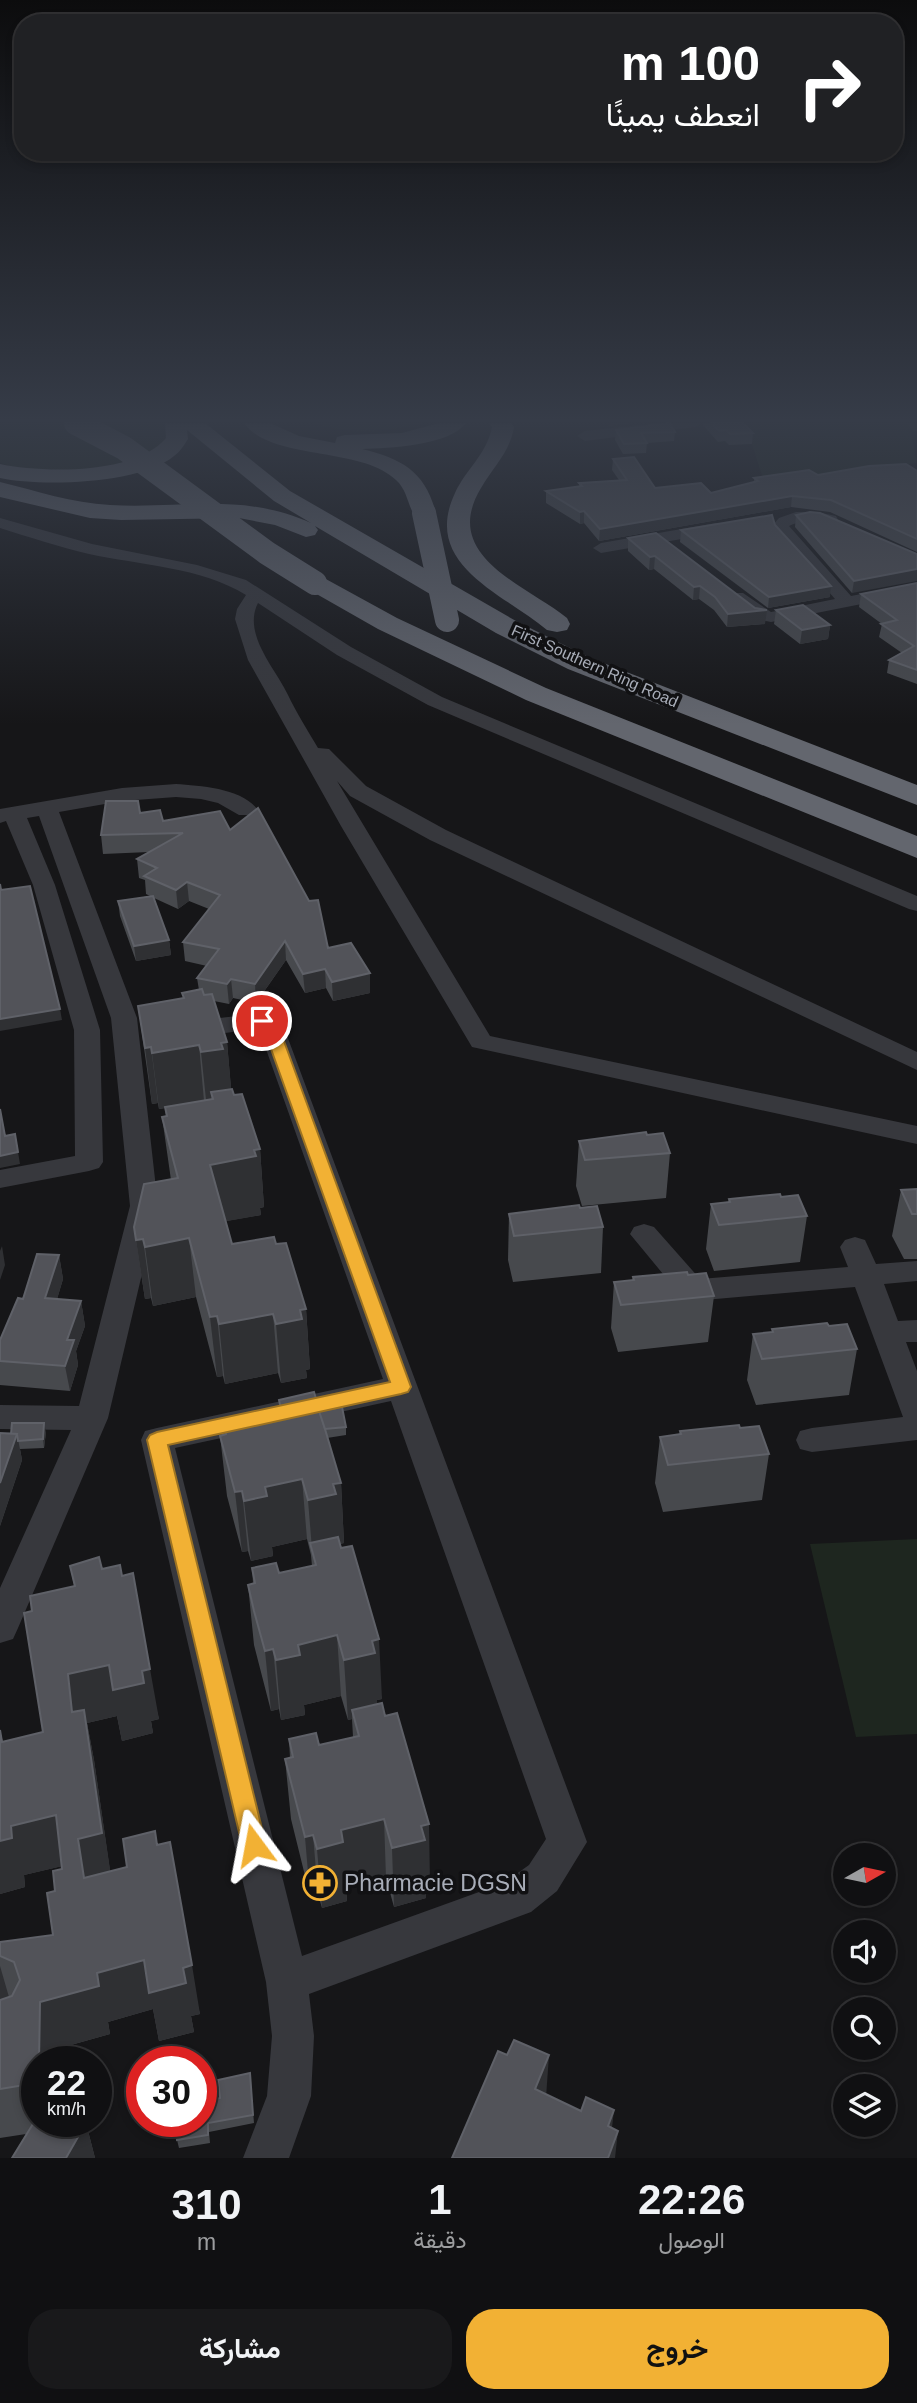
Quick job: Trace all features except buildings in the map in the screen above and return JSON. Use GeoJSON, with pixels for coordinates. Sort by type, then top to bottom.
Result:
{"type":"FeatureCollection","features":[{"type":"Feature","properties":{"kind":"highway"},"geometry":{"type":"LineString","coordinates":[[227,524],[315,583],[418,640],[542,698],[917,848]]}},
{"type":"Feature","properties":{"kind":"highway"},"geometry":{"type":"LineString","coordinates":[[260,524],[397,609],[498,658],[917,830]]}},
{"type":"Feature","properties":{"kind":"highway"},"geometry":{"type":"LineString","coordinates":[[292,524],[448,608],[498,658]]}},
{"type":"Feature","properties":{"kind":"highway","name":"First Southern Ring Road"},"geometry":{"type":"LineString","coordinates":[[323,524],[448,608],[579,663],[917,796]]}},
{"type":"Feature","properties":{"kind":"highway","name":"First Southern Ring Road"},"geometry":{"type":"LineString","coordinates":[[366,524],[437,565],[569,629],[487,576],[474,564],[460,541],[457,524]]}},
{"type":"Feature","properties":{"kind":"highway"},"geometry":{"type":"LineString","coordinates":[[427,524],[448,608]]}},
{"type":"Feature","properties":{"kind":"highway","name":"First Southern Ring Road"},"geometry":{"type":"LineString","coordinates":[[664,670],[917,770]]}},
{"type":"Feature","properties":{"kind":"street"},"geometry":{"type":"LineString","coordinates":[[2,524],[89,549],[210,574],[240,584],[344,651],[435,701],[917,904]]}},
{"type":"Feature","properties":{"kind":"street"},"geometry":{"type":"LineString","coordinates":[[601,548],[668,544],[738,524]]}},
{"type":"Feature","properties":{"kind":"street"},"geometry":{"type":"LineString","coordinates":[[782,524],[780,526],[848,603]]}},
{"type":"Feature","properties":{"kind":"street"},"geometry":{"type":"LineString","coordinates":[[838,524],[843,526]]}},
{"type":"Feature","properties":{"kind":"street"},"geometry":{"type":"LineString","coordinates":[[718,582],[761,615],[771,617],[917,588]]}},
{"type":"Feature","properties":{"kind":"street"},"geometry":{"type":"LineString","coordinates":[[256,594],[248,604],[244,620],[271,684],[481,1042],[917,1135]]}},
{"type":"Feature","properties":{"kind":"street"},"geometry":{"type":"LineString","coordinates":[[271,684],[316,745],[358,791],[438,835],[917,1062]]}},
{"type":"Feature","properties":{"kind":"street"},"geometry":{"type":"LineString","coordinates":[[0,1179],[89,1162],[87,1030],[44,885],[7,815],[163,789],[211,795],[237,803],[247,810]]}},
{"type":"Feature","properties":{"kind":"street"},"geometry":{"type":"LineString","coordinates":[[0,1628],[92,1418],[144,1206],[124,1018],[47,808]]}},
{"type":"Feature","properties":{"kind":"street"},"geometry":{"type":"LineString","coordinates":[[171,1032],[262,1021],[273,1033],[567,1842],[542,1878],[517,1898],[287,1982]]}},
{"type":"Feature","properties":{"kind":"street"},"geometry":{"type":"LineString","coordinates":[[644,1234],[693,1290],[861,1261],[917,1271]]}},
{"type":"Feature","properties":{"kind":"street"},"geometry":{"type":"LineString","coordinates":[[861,1261],[902,1331],[914,1397]]}},
{"type":"Feature","properties":{"kind":"street"},"geometry":{"type":"LineString","coordinates":[[265,2158],[289,2096],[293,2036],[287,1982],[157,1440],[401,1387]]}},
{"type":"Feature","properties":{"kind":"street"},"geometry":{"type":"LineString","coordinates":[[0,1417],[92,1418]]}},
{"type":"Feature","properties":{"kind":"street"},"geometry":{"type":"LineString","coordinates":[[813,1440],[917,1428]]}},
{"type":"Feature","properties":{"kind":"shaded area"},"geometry":{"type":"Polygon","coordinates":[[[917,1539],[917,1734],[856,1737],[810,1544],[917,1539]]]}},
{"type":"Feature","properties":{"kind":"place","name":"Pharmacie DGSN"},"geometry":{"type":"Point","coordinates":[320,1883]}},
{"type":"Feature","properties":{"kind":"route"},"geometry":{"type":"LineString","coordinates":[[254,1845],[157,1440],[401,1387],[273,1033],[262,1021]]}}]}
